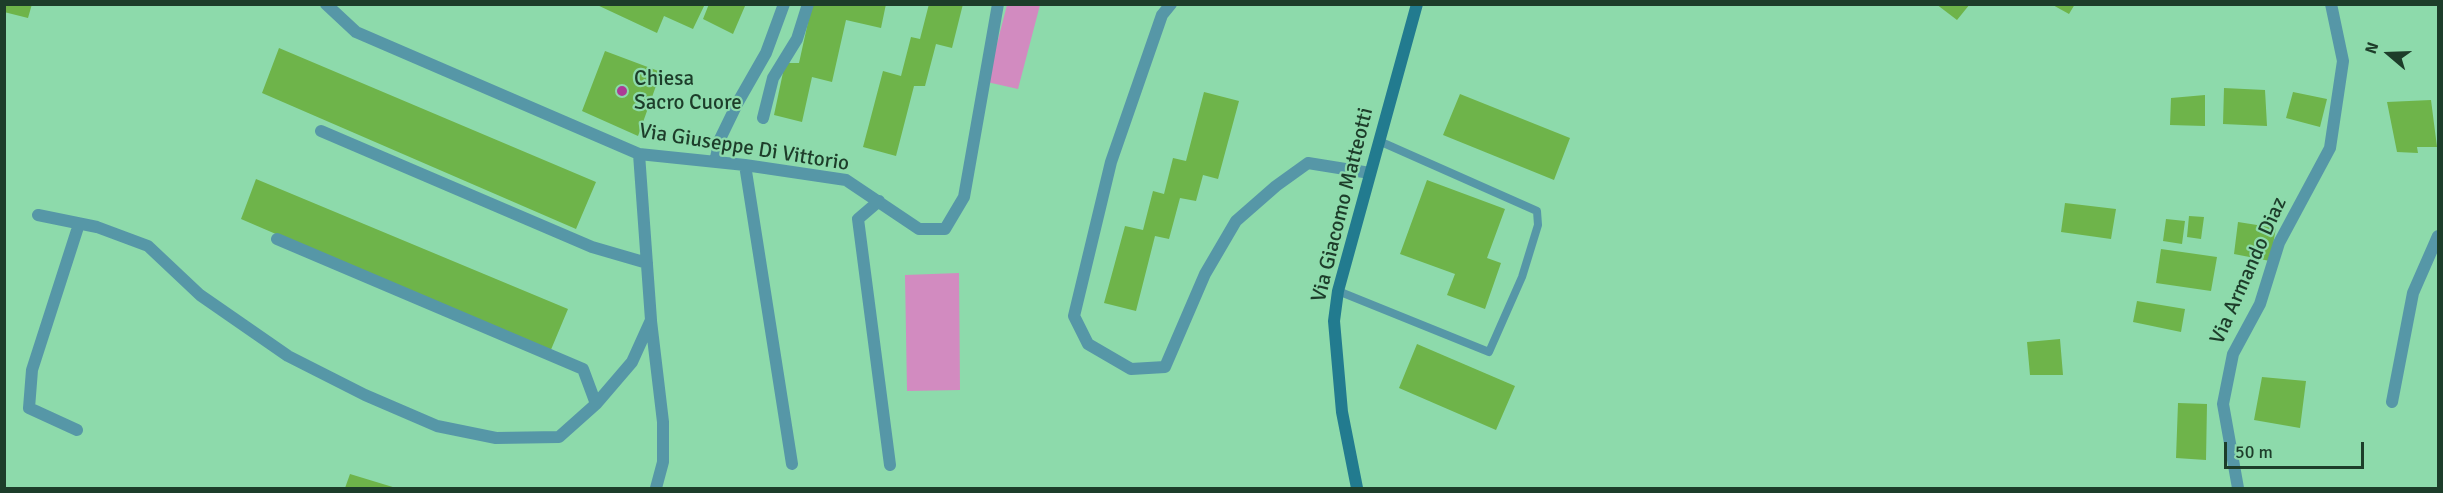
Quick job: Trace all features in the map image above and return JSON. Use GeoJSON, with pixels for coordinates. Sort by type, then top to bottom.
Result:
{"type":"FeatureCollection","features":[{"type":"Feature","properties":{"kind":"street","name":"Via Giuseppe Di Vittorio"},"geometry":{"type":"LineString","coordinates":[[326,4],[356,32],[639,154],[745,165],[846,180],[919,229],[945,229],[964,198],[998,4]]}},
{"type":"Feature","properties":{"kind":"street"},"geometry":{"type":"LineString","coordinates":[[715,162],[720,139],[766,53],[784,4]]}},
{"type":"Feature","properties":{"kind":"street"},"geometry":{"type":"LineString","coordinates":[[763,118],[773,78],[797,39],[808,4]]}},
{"type":"Feature","properties":{"kind":"street"},"geometry":{"type":"LineString","coordinates":[[1170,4],[1160,10],[1111,162],[1074,316],[1088,344],[1131,369],[1165,367],[1205,274],[1236,221],[1276,186],[1308,163],[1370,173]]}},
{"type":"Feature","properties":{"kind":"street","name":"Via Giacomo Matteotti"},"geometry":{"type":"LineString","coordinates":[[1357,489],[1342,412],[1334,321],[1338,291],[1417,4]]}},
{"type":"Feature","properties":{"kind":"street","name":"Via Armando Diaz"},"geometry":{"type":"LineString","coordinates":[[2238,489],[2223,404],[2233,354],[2260,304],[2279,243],[2330,148],[2343,61],[2331,4]]}},
{"type":"Feature","properties":{"kind":"street"},"geometry":{"type":"LineString","coordinates":[[321,131],[592,247],[647,263]]}},
{"type":"Feature","properties":{"kind":"street"},"geometry":{"type":"LineString","coordinates":[[639,154],[651,320],[663,422],[663,462],[656,489]]}},
{"type":"Feature","properties":{"kind":"street"},"geometry":{"type":"LineString","coordinates":[[745,165],[792,464]]}},
{"type":"Feature","properties":{"kind":"street"},"geometry":{"type":"LineString","coordinates":[[879,201],[858,219],[890,465]]}},
{"type":"Feature","properties":{"kind":"street"},"geometry":{"type":"LineString","coordinates":[[38,216],[97,227],[148,246],[200,295],[288,356],[365,395],[437,426],[496,438],[559,437],[596,404],[632,362],[651,320]]}},
{"type":"Feature","properties":{"kind":"street"},"geometry":{"type":"LineString","coordinates":[[77,430],[29,408],[32,370],[80,224]]}},
{"type":"Feature","properties":{"kind":"street"},"geometry":{"type":"LineString","coordinates":[[2392,402],[2413,293],[2439,236]]}},
{"type":"Feature","properties":{"kind":"street"},"geometry":{"type":"LineString","coordinates":[[277,239],[583,369],[596,404]]}},
{"type":"Feature","properties":{"kind":"lane"},"geometry":{"type":"LineString","coordinates":[[1338,291],[1489,352],[1522,278],[1538,225],[1537,211],[1379,141]]}},
{"type":"Feature","properties":{"kind":"shaded area"},"geometry":{"type":"Polygon","coordinates":[[[1007,5],[1040,5],[1018,89],[987,82],[1007,5]]]}},
{"type":"Feature","properties":{"kind":"shaded area"},"geometry":{"type":"Polygon","coordinates":[[[959,273],[960,390],[907,391],[905,275],[959,273]]]}},
{"type":"Feature","properties":{"kind":"building"},"geometry":{"type":"Polygon","coordinates":[[[4,4],[32,4],[28,18],[4,12],[4,4]]]}},
{"type":"Feature","properties":{"kind":"building"},"geometry":{"type":"Polygon","coordinates":[[[595,4],[705,4],[693,29],[664,16],[657,33],[595,4]]]}},
{"type":"Feature","properties":{"kind":"building"},"geometry":{"type":"Polygon","coordinates":[[[709,4],[745,6],[733,34],[703,19],[709,4]]]}},
{"type":"Feature","properties":{"kind":"building"},"geometry":{"type":"Polygon","coordinates":[[[812,4],[886,4],[881,28],[846,20],[832,82],[812,77],[802,122],[774,115],[785,63],[799,63],[812,4]]]}},
{"type":"Feature","properties":{"kind":"building"},"geometry":{"type":"Polygon","coordinates":[[[929,4],[963,4],[952,48],[936,44],[925,86],[914,86],[896,156],[863,147],[883,71],[901,76],[911,37],[920,39],[929,4]]]}},
{"type":"Feature","properties":{"kind":"building"},"geometry":{"type":"Polygon","coordinates":[[[1936,4],[1970,4],[1957,20],[1936,4]]]}},
{"type":"Feature","properties":{"kind":"building"},"geometry":{"type":"Polygon","coordinates":[[[2051,4],[2075,4],[2069,14],[2051,4]]]}},
{"type":"Feature","properties":{"kind":"building"},"geometry":{"type":"Polygon","coordinates":[[[279,48],[596,182],[576,229],[262,93],[279,48]]]}},
{"type":"Feature","properties":{"kind":"building","name":"Chiesa Sacro Cuore"},"geometry":{"type":"Polygon","coordinates":[[[605,51],[661,72],[638,136],[582,111],[605,51]]]}},
{"type":"Feature","properties":{"kind":"building"},"geometry":{"type":"Polygon","coordinates":[[[2224,88],[2265,90],[2267,126],[2223,124],[2224,88]]]}},
{"type":"Feature","properties":{"kind":"building"},"geometry":{"type":"Polygon","coordinates":[[[1204,92],[1239,101],[1218,179],[1203,175],[1196,201],[1180,198],[1169,239],[1155,236],[1136,311],[1104,303],[1125,226],[1143,230],[1153,191],[1164,194],[1173,158],[1186,161],[1204,92]]]}},
{"type":"Feature","properties":{"kind":"building"},"geometry":{"type":"Polygon","coordinates":[[[2293,92],[2327,99],[2320,127],[2286,118],[2293,92]]]}},
{"type":"Feature","properties":{"kind":"building"},"geometry":{"type":"Polygon","coordinates":[[[1460,94],[1570,138],[1554,180],[1443,135],[1460,94]]]}},
{"type":"Feature","properties":{"kind":"building"},"geometry":{"type":"Polygon","coordinates":[[[2205,95],[2205,126],[2170,125],[2171,98],[2205,95]]]}},
{"type":"Feature","properties":{"kind":"building"},"geometry":{"type":"Polygon","coordinates":[[[2431,100],[2437,147],[2417,147],[2418,153],[2397,152],[2387,102],[2431,100]]]}},
{"type":"Feature","properties":{"kind":"building"},"geometry":{"type":"Polygon","coordinates":[[[256,179],[568,309],[550,352],[241,219],[256,179]]]}},
{"type":"Feature","properties":{"kind":"building"},"geometry":{"type":"Polygon","coordinates":[[[1427,180],[1505,209],[1487,258],[1501,263],[1485,309],[1447,295],[1455,274],[1400,254],[1427,180]]]}},
{"type":"Feature","properties":{"kind":"building"},"geometry":{"type":"Polygon","coordinates":[[[2065,203],[2116,209],[2111,239],[2061,232],[2065,203]]]}},
{"type":"Feature","properties":{"kind":"building"},"geometry":{"type":"Polygon","coordinates":[[[2189,216],[2204,217],[2201,239],[2187,237],[2189,216]]]}},
{"type":"Feature","properties":{"kind":"building"},"geometry":{"type":"Polygon","coordinates":[[[2166,219],[2185,221],[2182,244],[2163,241],[2166,219]]]}},
{"type":"Feature","properties":{"kind":"building"},"geometry":{"type":"Polygon","coordinates":[[[2238,222],[2276,228],[2270,261],[2234,254],[2238,222]]]}},
{"type":"Feature","properties":{"kind":"building"},"geometry":{"type":"Polygon","coordinates":[[[2161,249],[2217,257],[2211,291],[2156,283],[2161,249]]]}},
{"type":"Feature","properties":{"kind":"building"},"geometry":{"type":"Polygon","coordinates":[[[2137,301],[2185,309],[2181,332],[2133,322],[2137,301]]]}},
{"type":"Feature","properties":{"kind":"building"},"geometry":{"type":"Polygon","coordinates":[[[2060,339],[2063,375],[2030,375],[2027,342],[2060,339]]]}},
{"type":"Feature","properties":{"kind":"building"},"geometry":{"type":"Polygon","coordinates":[[[1417,344],[1515,386],[1496,430],[1399,388],[1417,344]]]}},
{"type":"Feature","properties":{"kind":"building"},"geometry":{"type":"Polygon","coordinates":[[[2262,377],[2306,381],[2300,428],[2254,420],[2262,377]]]}},
{"type":"Feature","properties":{"kind":"building"},"geometry":{"type":"Polygon","coordinates":[[[2178,403],[2207,404],[2206,460],[2176,458],[2178,403]]]}},
{"type":"Feature","properties":{"kind":"building"},"geometry":{"type":"Polygon","coordinates":[[[350,474],[396,488],[345,488],[350,474]]]}},
{"type":"Feature","properties":{"kind":"place","name":"Chiesa Sacro Cuore"},"geometry":{"type":"Point","coordinates":[622,91]}}]}
